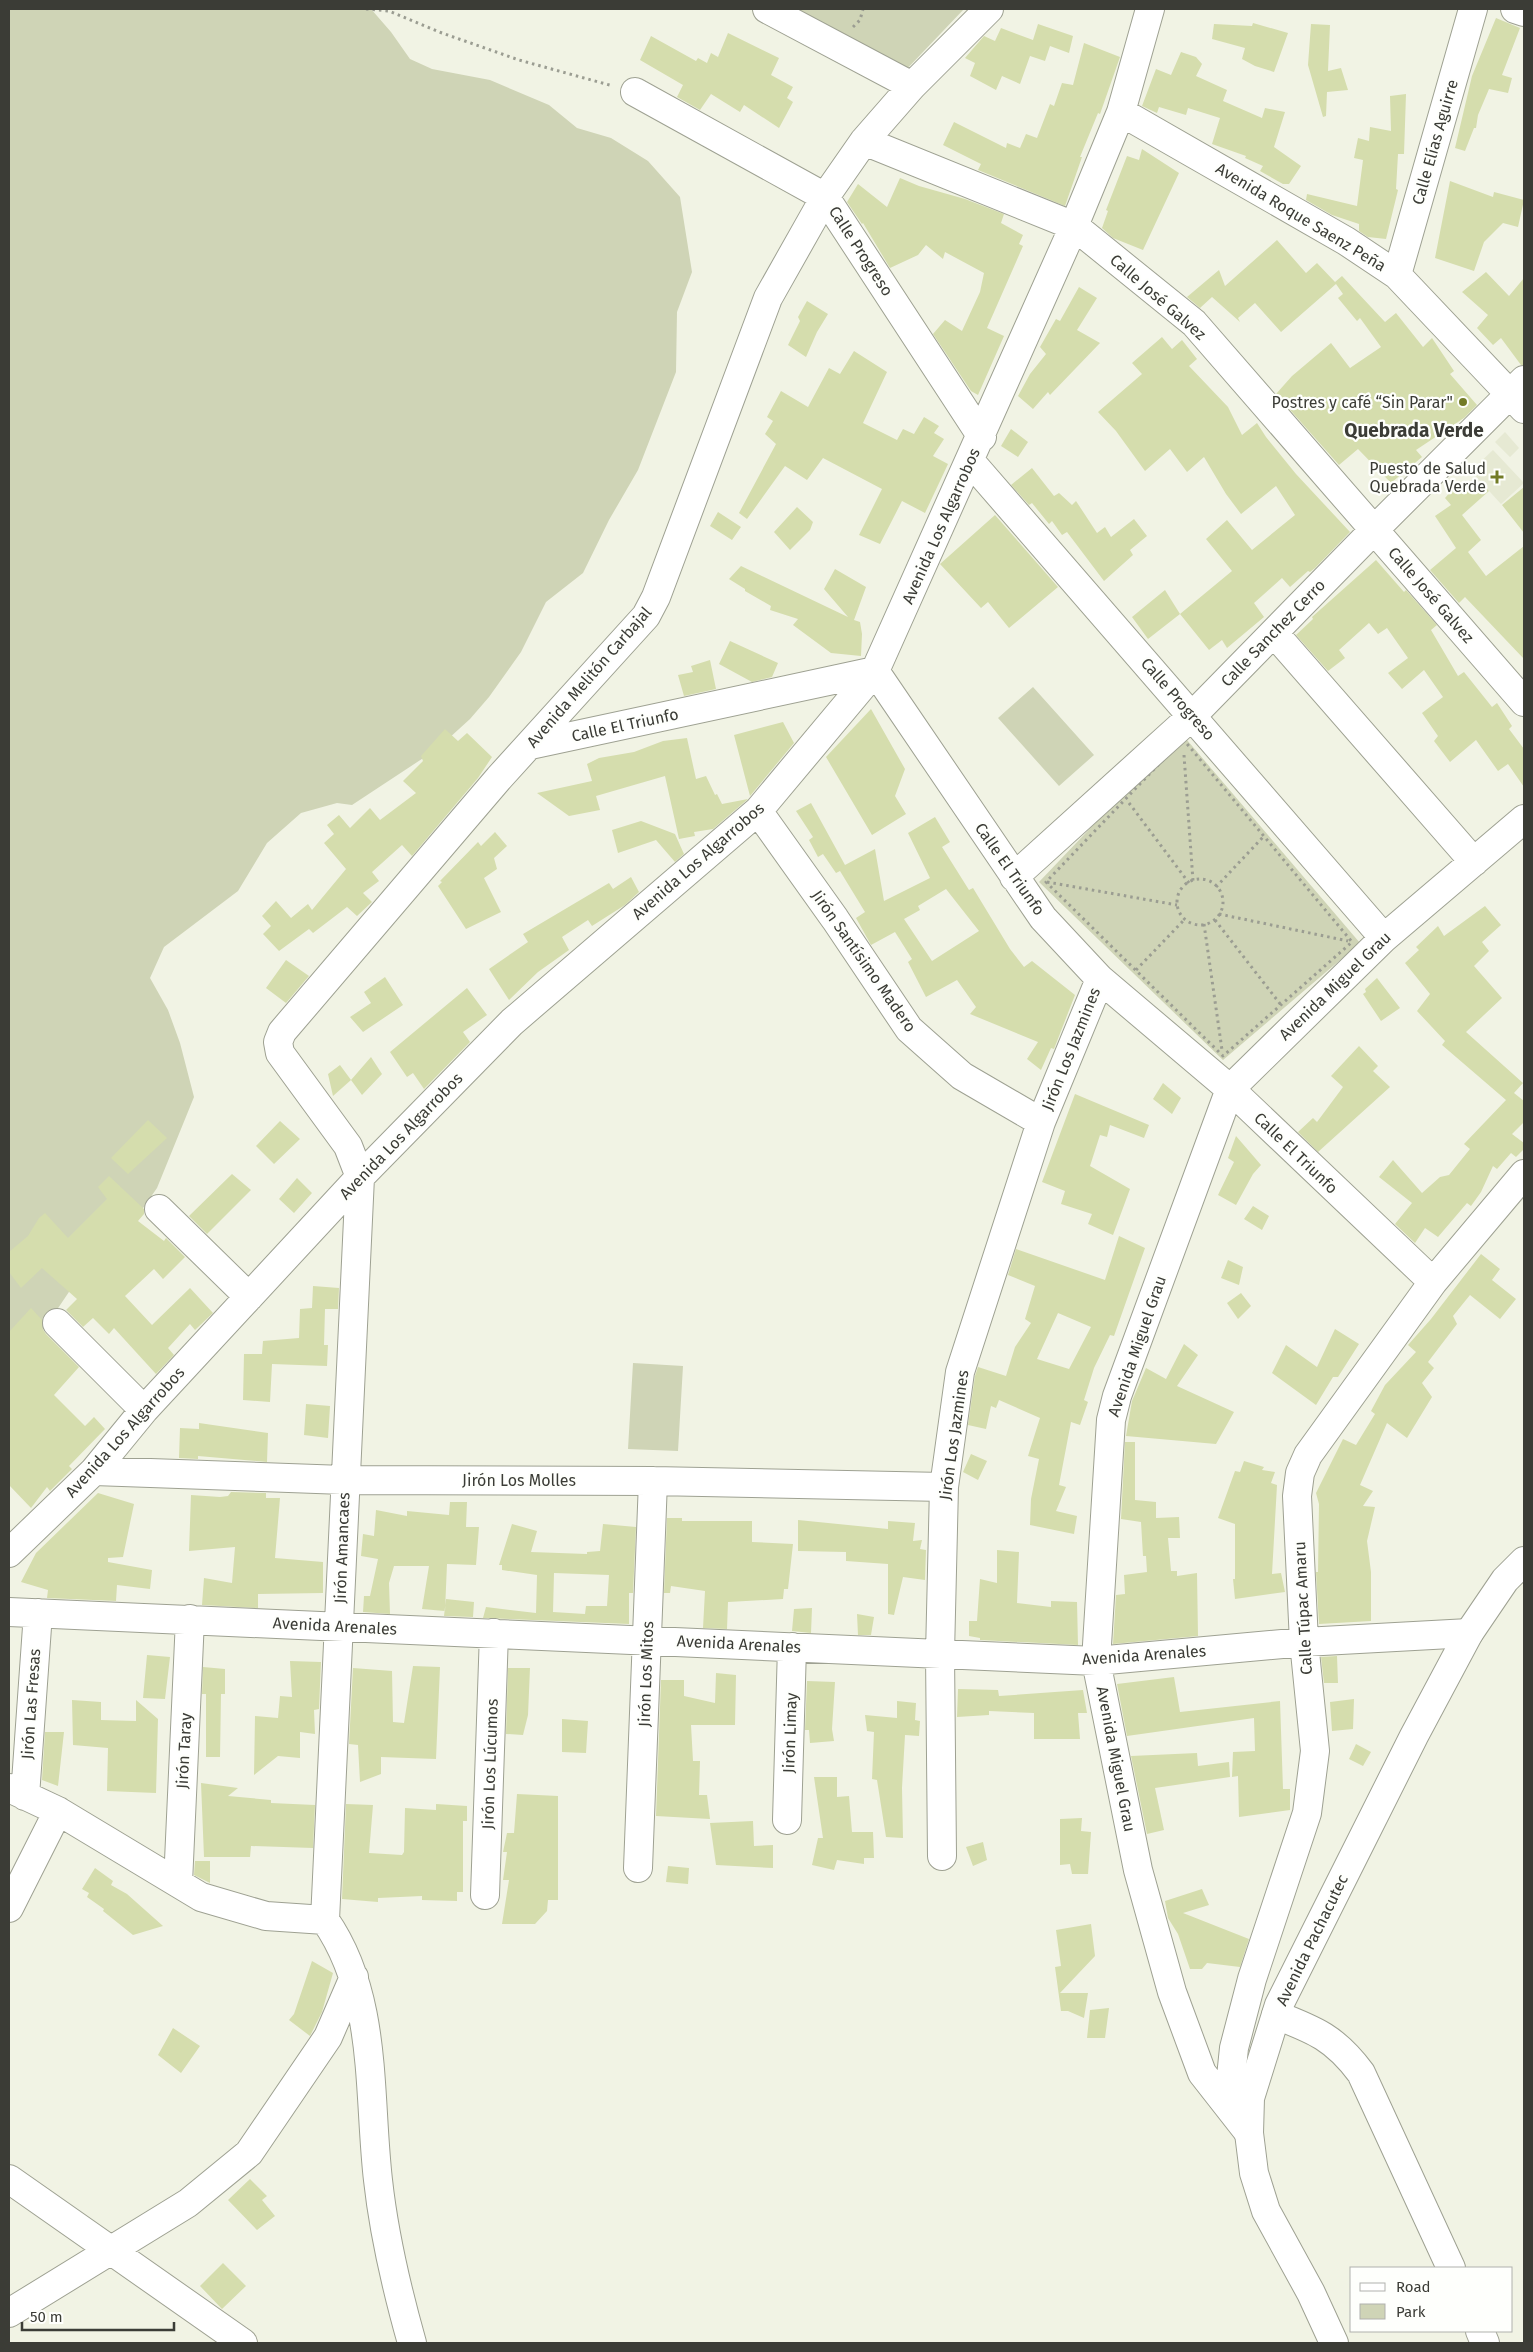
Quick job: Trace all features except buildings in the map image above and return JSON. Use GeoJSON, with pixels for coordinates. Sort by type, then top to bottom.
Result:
{"type":"FeatureCollection","features":[{"type":"Feature","properties":{"kind":"street"},"geometry":{"type":"LineString","coordinates":[[767,9],[912,86]]}},
{"type":"Feature","properties":{"kind":"street","name":"Avenida Melitón Carbajal"},"geometry":{"type":"LineString","coordinates":[[360,1177],[348,1146],[280,1053],[278,1042],[282,1032],[493,785],[649,610],[656,597],[768,298],[825,197],[864,141],[912,86],[989,9]]}},
{"type":"Feature","properties":{"kind":"street","name":"Avenida Los Algarrobos"},"geometry":{"type":"LineString","coordinates":[[9,1553],[94,1471],[144,1410],[360,1177],[512,1022],[758,812],[875,671],[971,462],[1074,226],[1121,112],[1150,9]]}},
{"type":"Feature","properties":{"kind":"street","name":"Calle Elías Aguirre"},"geometry":{"type":"LineString","coordinates":[[1396,274],[1473,9]]}},
{"type":"Feature","properties":{"kind":"street"},"geometry":{"type":"LineString","coordinates":[[1515,9],[1524,12]]}},
{"type":"Feature","properties":{"kind":"street","name":"Calle Progreso"},"geometry":{"type":"LineString","coordinates":[[635,92],[825,197],[982,437]]}},
{"type":"Feature","properties":{"kind":"street","name":"Avenida Roque Saenz Peña"},"geometry":{"type":"LineString","coordinates":[[1121,112],[1346,241],[1396,274],[1520,394]]}},
{"type":"Feature","properties":{"kind":"street","name":"Calle José Galvez"},"geometry":{"type":"LineString","coordinates":[[864,141],[1074,226],[1194,323],[1524,702]]}},
{"type":"Feature","properties":{"kind":"street","name":"Calle Sanchez Cerro"},"geometry":{"type":"LineString","coordinates":[[1014,877],[1187,727],[1274,633],[1374,530],[1520,394]]}},
{"type":"Feature","properties":{"kind":"street","name":"Calle Progreso"},"geometry":{"type":"LineString","coordinates":[[971,462],[1187,727],[1384,938]]}},
{"type":"Feature","properties":{"kind":"street"},"geometry":{"type":"LineString","coordinates":[[1274,633],[1474,862]]}},
{"type":"Feature","properties":{"kind":"street","name":"Calle El Triunfo"},"geometry":{"type":"LineString","coordinates":[[530,745],[875,671],[1043,918],[1100,979],[1230,1089],[1434,1282]]}},
{"type":"Feature","properties":{"kind":"street","name":"Jirón Santísimo Madero"},"geometry":{"type":"LineString","coordinates":[[758,812],[835,918],[909,1029],[962,1076],[1041,1122]]}},
{"type":"Feature","properties":{"kind":"street","name":"Avenida Miguel Grau"},"geometry":{"type":"LineString","coordinates":[[1248,2133],[1202,2073],[1172,1992],[1138,1870],[1096,1661],[1111,1420],[1117,1396],[1230,1089],[1384,938],[1524,819]]}},
{"type":"Feature","properties":{"kind":"street","name":"Jirón Los Jazmines"},"geometry":{"type":"LineString","coordinates":[[942,1856],[940,1654],[944,1487],[960,1372],[1041,1122],[1100,979]]}},
{"type":"Feature","properties":{"kind":"street","name":"Calle Túpac Amaru"},"geometry":{"type":"LineString","coordinates":[[1228,2106],[1234,2048],[1252,1978],[1307,1813],[1314,1751],[1304,1642],[1296,1496],[1300,1473],[1308,1455],[1434,1282],[1524,1174]]}},
{"type":"Feature","properties":{"kind":"street","name":"Jirón Amancaes"},"geometry":{"type":"LineString","coordinates":[[325,1920],[344,1480],[360,1177]]}},
{"type":"Feature","properties":{"kind":"street"},"geometry":{"type":"LineString","coordinates":[[159,1208],[249,1297]]}},
{"type":"Feature","properties":{"kind":"street"},"geometry":{"type":"LineString","coordinates":[[57,1323],[144,1410]]}},
{"type":"Feature","properties":{"kind":"street","name":"Jirón Los Molles"},"geometry":{"type":"LineString","coordinates":[[94,1471],[344,1480],[653,1481],[944,1487]]}},
{"type":"Feature","properties":{"kind":"street","name":"Jirón Los Mitos"},"geometry":{"type":"LineString","coordinates":[[638,1868],[653,1481]]}},
{"type":"Feature","properties":{"kind":"street","name":"Avenida Pachacutec"},"geometry":{"type":"LineString","coordinates":[[1334,2343],[1310,2293],[1266,2211],[1254,2173],[1248,2133],[1250,2098],[1276,2015],[1409,1745],[1469,1633],[1506,1580],[1524,1561]]}},
{"type":"Feature","properties":{"kind":"street","name":"Avenida Arenales"},"geometry":{"type":"LineString","coordinates":[[9,1612],[1096,1661],[1304,1642],[1469,1633]]}},
{"type":"Feature","properties":{"kind":"street","name":"Jirón Las Fresas"},"geometry":{"type":"LineString","coordinates":[[17,1792],[38,1613]]}},
{"type":"Feature","properties":{"kind":"street","name":"Jirón Taray"},"geometry":{"type":"LineString","coordinates":[[178,1883],[190,1620]]}},
{"type":"Feature","properties":{"kind":"street","name":"Jirón Los Lúcumos"},"geometry":{"type":"LineString","coordinates":[[485,1894],[494,1633]]}},
{"type":"Feature","properties":{"kind":"street","name":"Jirón Limay"},"geometry":{"type":"LineString","coordinates":[[787,1820],[792,1647]]}},
{"type":"Feature","properties":{"kind":"street"},"geometry":{"type":"LineString","coordinates":[[17,1792],[58,1811],[201,1897],[266,1916],[325,1920],[339,1940],[354,1977],[369,2049],[378,2181],[399,2296],[412,2343]]}},
{"type":"Feature","properties":{"kind":"street"},"geometry":{"type":"LineString","coordinates":[[9,1908],[58,1811]]}},
{"type":"Feature","properties":{"kind":"street"},"geometry":{"type":"LineString","coordinates":[[9,2313],[114,2251],[188,2204],[249,2153],[328,2037],[354,1977]]}},
{"type":"Feature","properties":{"kind":"street"},"geometry":{"type":"LineString","coordinates":[[1276,2015],[1318,2031],[1346,2053],[1361,2073],[1451,2267]]}},
{"type":"Feature","properties":{"kind":"street"},"geometry":{"type":"LineString","coordinates":[[9,2179],[243,2343]]}},
{"type":"Feature","properties":{"kind":"path"},"geometry":{"type":"LineString","coordinates":[[366,9],[389,11],[442,33],[519,60],[635,92]]}},
{"type":"Feature","properties":{"kind":"path"},"geometry":{"type":"LineString","coordinates":[[856,26],[863,9]]}},
{"type":"Feature","properties":{"kind":"path"},"geometry":{"type":"LineString","coordinates":[[1046,882],[1126,798],[1187,727]]}},
{"type":"Feature","properties":{"kind":"path"},"geometry":{"type":"LineString","coordinates":[[1187,727],[1264,836],[1352,942]]}},
{"type":"Feature","properties":{"kind":"path"},"geometry":{"type":"LineString","coordinates":[[1187,727],[1191,882]]}},
{"type":"Feature","properties":{"kind":"path"},"geometry":{"type":"LineString","coordinates":[[1126,798],[1191,882]]}},
{"type":"Feature","properties":{"kind":"path"},"geometry":{"type":"LineString","coordinates":[[1216,887],[1264,836]]}},
{"type":"Feature","properties":{"kind":"path"},"geometry":{"type":"LineString","coordinates":[[1014,877],[1177,905]]}},
{"type":"Feature","properties":{"kind":"path"},"geometry":{"type":"LineString","coordinates":[[1203,880],[1216,887],[1222,900],[1219,914],[1215,920],[1204,924],[1193,924],[1181,916],[1177,905],[1179,894],[1191,882],[1203,880]]}},
{"type":"Feature","properties":{"kind":"path"},"geometry":{"type":"LineString","coordinates":[[1046,882],[1223,1056]]}},
{"type":"Feature","properties":{"kind":"path"},"geometry":{"type":"LineString","coordinates":[[1219,914],[1352,942],[1384,938]]}},
{"type":"Feature","properties":{"kind":"path"},"geometry":{"type":"LineString","coordinates":[[1136,970],[1185,919]]}},
{"type":"Feature","properties":{"kind":"path"},"geometry":{"type":"LineString","coordinates":[[1215,920],[1280,1005]]}},
{"type":"Feature","properties":{"kind":"path"},"geometry":{"type":"LineString","coordinates":[[1204,924],[1223,1056],[1230,1089]]}},
{"type":"Feature","properties":{"kind":"path"},"geometry":{"type":"LineString","coordinates":[[1223,1056],[1352,942]]}},
{"type":"Feature","properties":{"kind":"shaded area","name":"Puesto de Salud Quebrada Verde"},"geometry":{"type":"Polygon","coordinates":[[[1505,432],[1519,448],[1510,457],[1495,442],[1505,432]]]}},
{"type":"Feature","properties":{"kind":"shaded area","name":"Puesto de Salud Quebrada Verde"},"geometry":{"type":"Polygon","coordinates":[[[1493,450],[1524,483],[1501,504],[1471,471],[1493,450]]]}},
{"type":"Feature","properties":{"kind":"green space"},"geometry":{"type":"Polygon","coordinates":[[[9,9],[371,9],[391,32],[410,59],[432,69],[490,80],[549,105],[577,128],[611,138],[648,161],[680,197],[692,272],[677,312],[676,372],[638,470],[609,520],[583,573],[546,602],[521,652],[489,697],[470,719],[437,749],[352,805],[337,803],[301,813],[267,843],[238,891],[164,947],[150,978],[168,1010],[180,1043],[194,1097],[157,1188],[114,1250],[77,1280],[46,1326],[9,1356],[9,9]]]}},
{"type":"Feature","properties":{"kind":"green space"},"geometry":{"type":"Polygon","coordinates":[[[788,9],[964,9],[902,74],[788,9]]]}},
{"type":"Feature","properties":{"kind":"green space"},"geometry":{"type":"Polygon","coordinates":[[[1033,687],[1094,755],[1059,786],[998,718],[1033,687]]]}},
{"type":"Feature","properties":{"kind":"green space"},"geometry":{"type":"Polygon","coordinates":[[[1181,733],[1360,943],[1223,1060],[1039,882],[1181,733]]]}},
{"type":"Feature","properties":{"kind":"green space"},"geometry":{"type":"Polygon","coordinates":[[[633,1363],[683,1366],[678,1451],[628,1449],[633,1363]]]}},
{"type":"Feature","properties":{"kind":"place","name":"Postres y café “Sin Parar\""},"geometry":{"type":"Point","coordinates":[1463,402]}},
{"type":"Feature","properties":{"kind":"place","name":"Puesto de Salud Quebrada Verde"},"geometry":{"type":"Point","coordinates":[1497,477]}},
{"type":"Feature","properties":{"kind":"district","name":"Quebrada Verde"},"geometry":{"type":"Point","coordinates":[1414,430]}}]}
